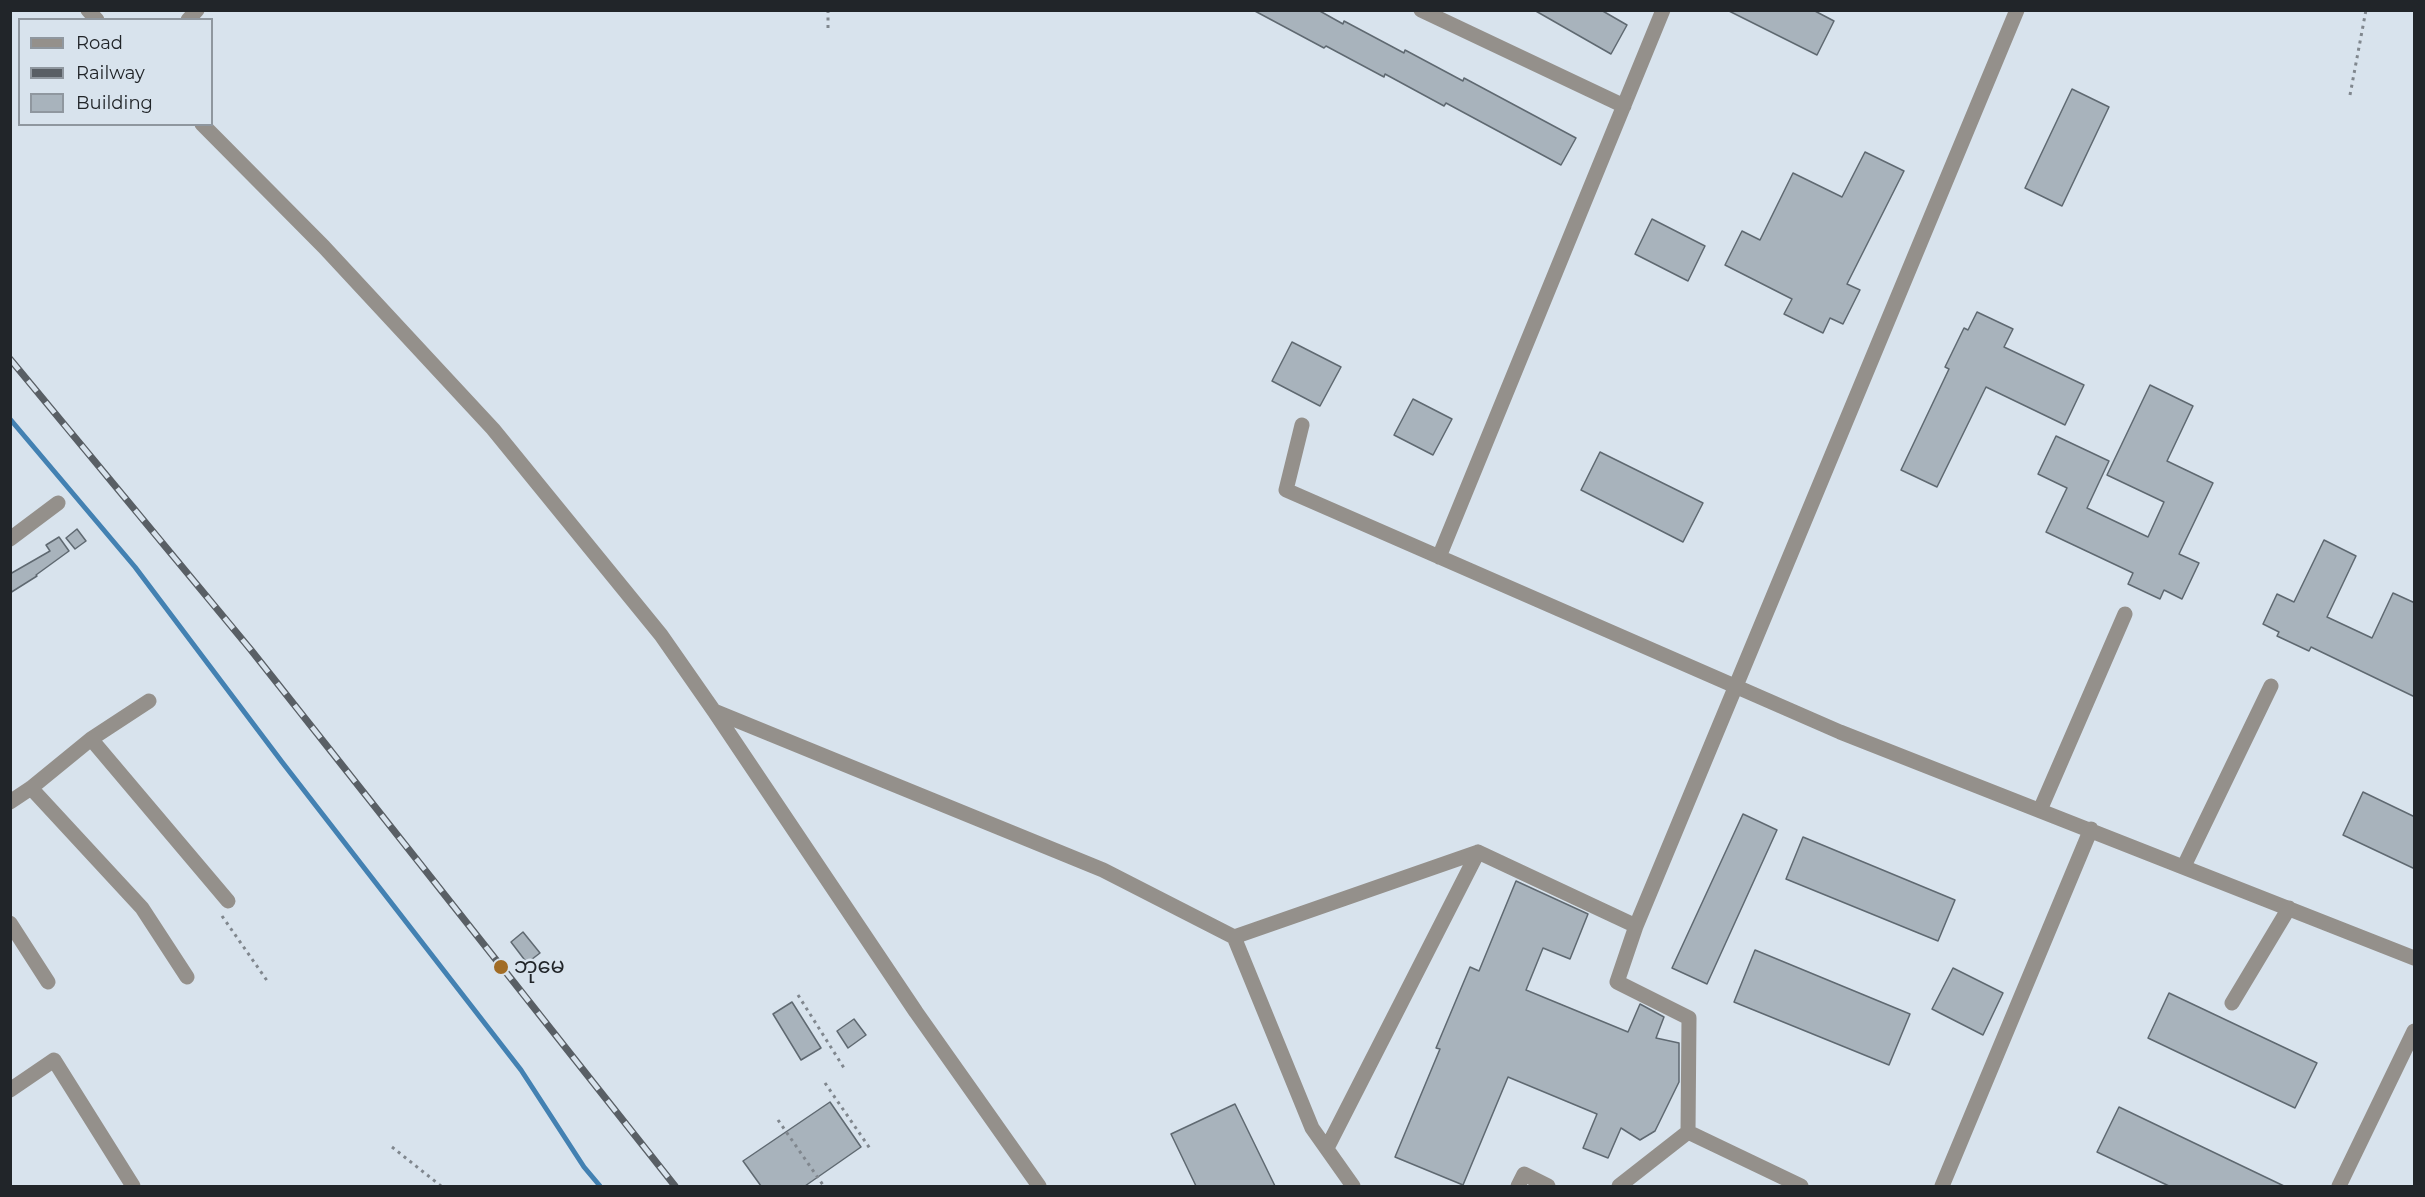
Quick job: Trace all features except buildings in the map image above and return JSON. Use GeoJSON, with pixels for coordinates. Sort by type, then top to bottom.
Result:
{"type":"FeatureCollection","features":[{"type":"Feature","properties":{"kind":"street"},"geometry":{"type":"LineString","coordinates":[[1421,10],[1624,106]]}},
{"type":"Feature","properties":{"kind":"street"},"geometry":{"type":"LineString","coordinates":[[1439,557],[1664,10]]}},
{"type":"Feature","properties":{"kind":"street"},"geometry":{"type":"LineString","coordinates":[[1688,1132],[1689,1018],[1617,982],[1636,926],[2016,10]]}},
{"type":"Feature","properties":{"kind":"street"},"geometry":{"type":"LineString","coordinates":[[204,126],[324,247],[493,429],[661,635],[916,1012],[1040,1186]]}},
{"type":"Feature","properties":{"kind":"street"},"geometry":{"type":"LineString","coordinates":[[1302,425],[1286,490],[1840,732],[2415,958]]}},
{"type":"Feature","properties":{"kind":"street"},"geometry":{"type":"LineString","coordinates":[[10,539],[58,503]]}},
{"type":"Feature","properties":{"kind":"street"},"geometry":{"type":"LineString","coordinates":[[2040,810],[2125,614]]}},
{"type":"Feature","properties":{"kind":"street"},"geometry":{"type":"LineString","coordinates":[[2184,866],[2271,686]]}},
{"type":"Feature","properties":{"kind":"street"},"geometry":{"type":"LineString","coordinates":[[10,802],[31,788],[91,739],[149,701]]}},
{"type":"Feature","properties":{"kind":"street"},"geometry":{"type":"LineString","coordinates":[[714,711],[1103,870],[1234,937],[1312,1128],[1353,1186]]}},
{"type":"Feature","properties":{"kind":"street"},"geometry":{"type":"LineString","coordinates":[[91,739],[228,900]]}},
{"type":"Feature","properties":{"kind":"street"},"geometry":{"type":"LineString","coordinates":[[31,788],[142,908],[187,977]]}},
{"type":"Feature","properties":{"kind":"street"},"geometry":{"type":"LineString","coordinates":[[1942,1186],[2091,830]]}},
{"type":"Feature","properties":{"kind":"street"},"geometry":{"type":"LineString","coordinates":[[1234,937],[1478,852],[1636,926]]}},
{"type":"Feature","properties":{"kind":"street"},"geometry":{"type":"LineString","coordinates":[[1327,1148],[1478,852]]}},
{"type":"Feature","properties":{"kind":"street"},"geometry":{"type":"LineString","coordinates":[[2232,1004],[2289,908]]}},
{"type":"Feature","properties":{"kind":"street"},"geometry":{"type":"LineString","coordinates":[[10,923],[48,982]]}},
{"type":"Feature","properties":{"kind":"street"},"geometry":{"type":"LineString","coordinates":[[2338,1186],[2415,1031]]}},
{"type":"Feature","properties":{"kind":"street"},"geometry":{"type":"LineString","coordinates":[[10,1090],[54,1060],[133,1186]]}},
{"type":"Feature","properties":{"kind":"street"},"geometry":{"type":"LineString","coordinates":[[1620,1186],[1688,1132]]}},
{"type":"Feature","properties":{"kind":"street"},"geometry":{"type":"LineString","coordinates":[[1688,1132],[1801,1186]]}},
{"type":"Feature","properties":{"kind":"street"},"geometry":{"type":"LineString","coordinates":[[1518,1186],[1524,1174],[1548,1186]]}},
{"type":"Feature","properties":{"kind":"path"},"geometry":{"type":"LineString","coordinates":[[828,10],[828,30]]}},
{"type":"Feature","properties":{"kind":"path"},"geometry":{"type":"LineString","coordinates":[[2350,95],[2366,10]]}},
{"type":"Feature","properties":{"kind":"path"},"geometry":{"type":"LineString","coordinates":[[228,900],[222,918],[268,982]]}},
{"type":"Feature","properties":{"kind":"path"},"geometry":{"type":"LineString","coordinates":[[798,995],[844,1068]]}},
{"type":"Feature","properties":{"kind":"path"},"geometry":{"type":"LineString","coordinates":[[825,1083],[871,1150]]}},
{"type":"Feature","properties":{"kind":"path"},"geometry":{"type":"LineString","coordinates":[[778,1120],[823,1185]]}},
{"type":"Feature","properties":{"kind":"path"},"geometry":{"type":"LineString","coordinates":[[392,1146],[441,1186]]}},
{"type":"Feature","properties":{"kind":"waterway"},"geometry":{"type":"LineString","coordinates":[[10,419],[135,567],[282,762],[521,1070],[584,1167],[600,1186]]}},
{"type":"Feature","properties":{"kind":"railway"},"geometry":{"type":"LineString","coordinates":[[10,359],[251,650],[675,1186]]}},
{"type":"Feature","properties":{"kind":"place","name":"ဘုမေ"},"geometry":{"type":"Point","coordinates":[501,967]}}]}
